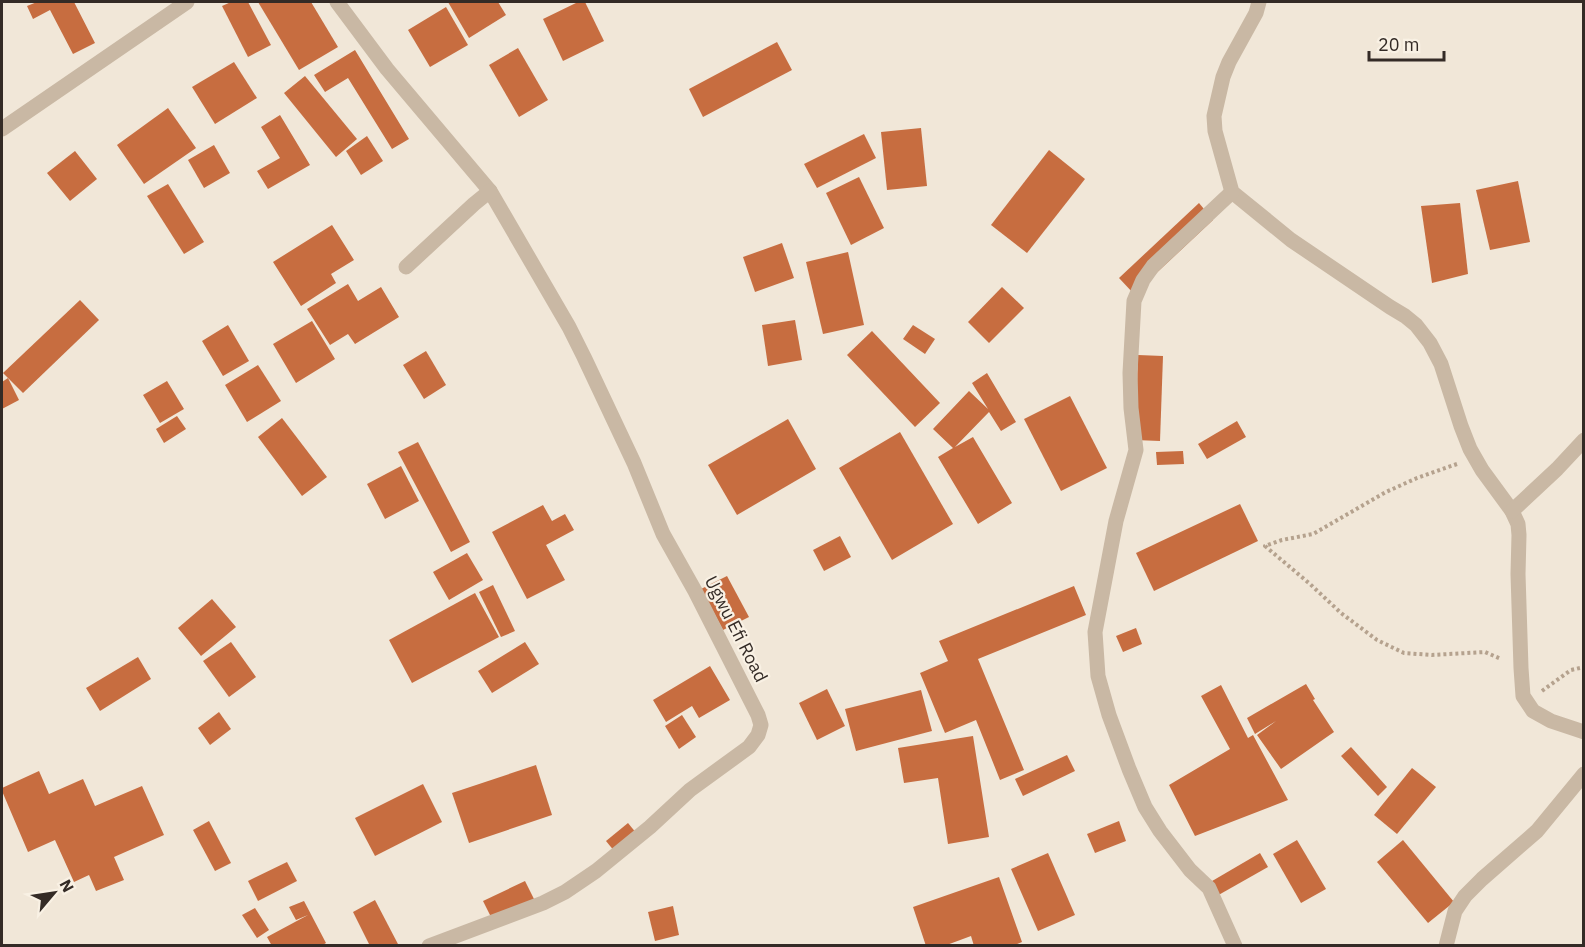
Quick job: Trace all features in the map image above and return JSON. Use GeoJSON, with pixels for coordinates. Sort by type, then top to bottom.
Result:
{"type":"FeatureCollection","features":[{"type":"Feature","properties":{"kind":"street"},"geometry":{"type":"LineString","coordinates":[[338,2],[394,78],[490,191],[406,267]]}},
{"type":"Feature","properties":{"kind":"street"},"geometry":{"type":"LineString","coordinates":[[1259,2],[1256,13],[1223,77],[1214,116],[1215,131],[1232,192],[1292,240],[1405,316],[1416,325],[1430,343],[1441,364],[1461,426],[1475,458],[1512,511],[1518,524],[1523,696],[1533,711],[1551,721],[1584,732]]}},
{"type":"Feature","properties":{"kind":"street"},"geometry":{"type":"LineString","coordinates":[[2,129],[183,4]]}},
{"type":"Feature","properties":{"kind":"street","name":"Ugwu Efi Road"},"geometry":{"type":"LineString","coordinates":[[429,945],[519,913],[565,892],[623,849],[690,790],[749,747],[758,735],[760,725],[758,715],[695,591],[663,534],[634,463],[585,357],[490,191]]}},
{"type":"Feature","properties":{"kind":"street"},"geometry":{"type":"LineString","coordinates":[[1232,192],[1153,266],[1143,280],[1134,301],[1130,384],[1136,450],[1116,521],[1095,632],[1098,676],[1103,695],[1145,807],[1190,870],[1209,888],[1235,945]]}},
{"type":"Feature","properties":{"kind":"street"},"geometry":{"type":"LineString","coordinates":[[1512,511],[1584,440]]}},
{"type":"Feature","properties":{"kind":"street"},"geometry":{"type":"LineString","coordinates":[[1446,945],[1455,911],[1465,896],[1537,831],[1584,774]]}},
{"type":"Feature","properties":{"kind":"path"},"geometry":{"type":"LineString","coordinates":[[1475,458],[1417,478],[1386,492],[1313,534],[1265,546],[1341,613],[1377,640],[1404,653],[1432,655],[1485,652],[1521,668]]}},
{"type":"Feature","properties":{"kind":"path"},"geometry":{"type":"LineString","coordinates":[[1527,702],[1571,670],[1584,667]]}},
{"type":"Feature","properties":{"kind":"building"},"geometry":{"type":"Polygon","coordinates":[[[37,2],[74,2],[95,43],[73,54],[50,10],[33,19],[27,6],[37,2]]]}},
{"type":"Feature","properties":{"kind":"building"},"geometry":{"type":"Polygon","coordinates":[[[231,2],[248,2],[271,45],[248,57],[222,6],[231,2]]]}},
{"type":"Feature","properties":{"kind":"building"},"geometry":{"type":"Polygon","coordinates":[[[258,2],[311,2],[338,47],[299,70],[258,2]]]}},
{"type":"Feature","properties":{"kind":"building"},"geometry":{"type":"Polygon","coordinates":[[[448,2],[498,2],[506,15],[469,38],[448,2]]]}},
{"type":"Feature","properties":{"kind":"building"},"geometry":{"type":"Polygon","coordinates":[[[578,2],[585,2],[604,41],[563,61],[543,19],[578,2]]]}},
{"type":"Feature","properties":{"kind":"building"},"geometry":{"type":"Polygon","coordinates":[[[446,7],[468,45],[430,67],[408,30],[446,7]]]}},
{"type":"Feature","properties":{"kind":"building"},"geometry":{"type":"Polygon","coordinates":[[[777,42],[792,70],[703,117],[689,89],[777,42]]]}},
{"type":"Feature","properties":{"kind":"building"},"geometry":{"type":"Polygon","coordinates":[[[518,48],[548,100],[519,117],[489,65],[518,48]]]}},
{"type":"Feature","properties":{"kind":"building"},"geometry":{"type":"Polygon","coordinates":[[[355,50],[409,139],[392,149],[348,78],[325,92],[314,75],[355,50]]]}},
{"type":"Feature","properties":{"kind":"building"},"geometry":{"type":"Polygon","coordinates":[[[234,62],[257,98],[215,124],[192,87],[234,62]]]}},
{"type":"Feature","properties":{"kind":"building"},"geometry":{"type":"Polygon","coordinates":[[[305,76],[357,139],[336,157],[284,93],[305,76]]]}},
{"type":"Feature","properties":{"kind":"building"},"geometry":{"type":"Polygon","coordinates":[[[168,108],[196,148],[144,184],[117,145],[168,108]]]}},
{"type":"Feature","properties":{"kind":"building"},"geometry":{"type":"Polygon","coordinates":[[[280,115],[310,165],[268,189],[257,171],[280,158],[261,127],[280,115]]]}},
{"type":"Feature","properties":{"kind":"building"},"geometry":{"type":"Polygon","coordinates":[[[921,128],[927,186],[887,190],[881,132],[921,128]]]}},
{"type":"Feature","properties":{"kind":"building"},"geometry":{"type":"Polygon","coordinates":[[[864,134],[876,158],[817,188],[804,164],[864,134]]]}},
{"type":"Feature","properties":{"kind":"building"},"geometry":{"type":"Polygon","coordinates":[[[367,136],[383,161],[361,175],[346,151],[367,136]]]}},
{"type":"Feature","properties":{"kind":"building"},"geometry":{"type":"Polygon","coordinates":[[[214,145],[230,173],[204,188],[188,160],[214,145]]]}},
{"type":"Feature","properties":{"kind":"building"},"geometry":{"type":"Polygon","coordinates":[[[1049,150],[1085,179],[1027,253],[991,225],[1049,150]]]}},
{"type":"Feature","properties":{"kind":"building"},"geometry":{"type":"Polygon","coordinates":[[[75,151],[97,179],[70,201],[47,173],[75,151]]]}},
{"type":"Feature","properties":{"kind":"building"},"geometry":{"type":"Polygon","coordinates":[[[859,177],[884,228],[851,245],[826,193],[859,177]]]}},
{"type":"Feature","properties":{"kind":"building"},"geometry":{"type":"Polygon","coordinates":[[[1518,181],[1530,242],[1490,250],[1476,190],[1518,181]]]}},
{"type":"Feature","properties":{"kind":"building"},"geometry":{"type":"Polygon","coordinates":[[[168,184],[204,242],[184,254],[147,196],[168,184]]]}},
{"type":"Feature","properties":{"kind":"building"},"geometry":{"type":"Polygon","coordinates":[[[1199,203],[1213,220],[1134,294],[1119,278],[1199,203]]]}},
{"type":"Feature","properties":{"kind":"building"},"geometry":{"type":"Polygon","coordinates":[[[1460,203],[1468,274],[1432,283],[1421,206],[1460,203]]]}},
{"type":"Feature","properties":{"kind":"building"},"geometry":{"type":"Polygon","coordinates":[[[332,225],[354,260],[331,274],[336,283],[301,306],[273,262],[332,225]]]}},
{"type":"Feature","properties":{"kind":"building"},"geometry":{"type":"Polygon","coordinates":[[[782,243],[794,278],[755,292],[743,257],[782,243]]]}},
{"type":"Feature","properties":{"kind":"building"},"geometry":{"type":"Polygon","coordinates":[[[848,252],[864,325],[823,334],[806,262],[848,252]]]}},
{"type":"Feature","properties":{"kind":"building"},"geometry":{"type":"Polygon","coordinates":[[[348,284],[358,301],[381,287],[399,317],[355,344],[348,334],[330,345],[307,309],[348,284]]]}},
{"type":"Feature","properties":{"kind":"building"},"geometry":{"type":"Polygon","coordinates":[[[1002,287],[1024,308],[989,343],[968,322],[1002,287]]]}},
{"type":"Feature","properties":{"kind":"building"},"geometry":{"type":"Polygon","coordinates":[[[80,300],[99,320],[23,393],[3,373],[80,300]]]}},
{"type":"Feature","properties":{"kind":"building"},"geometry":{"type":"Polygon","coordinates":[[[795,320],[802,360],[768,366],[762,325],[795,320]]]}},
{"type":"Feature","properties":{"kind":"building"},"geometry":{"type":"Polygon","coordinates":[[[312,321],[335,359],[296,383],[273,344],[312,321]]]}},
{"type":"Feature","properties":{"kind":"building"},"geometry":{"type":"Polygon","coordinates":[[[228,325],[249,361],[223,376],[202,341],[228,325]]]}},
{"type":"Feature","properties":{"kind":"building"},"geometry":{"type":"Polygon","coordinates":[[[913,325],[935,339],[925,354],[903,339],[913,325]]]}},
{"type":"Feature","properties":{"kind":"building"},"geometry":{"type":"Polygon","coordinates":[[[872,331],[940,403],[915,427],[847,355],[872,331]]]}},
{"type":"Feature","properties":{"kind":"building"},"geometry":{"type":"Polygon","coordinates":[[[426,351],[446,385],[424,399],[403,365],[426,351]]]}},
{"type":"Feature","properties":{"kind":"building"},"geometry":{"type":"Polygon","coordinates":[[[1138,355],[1163,356],[1160,441],[1135,440],[1138,355]]]}},
{"type":"Feature","properties":{"kind":"building"},"geometry":{"type":"Polygon","coordinates":[[[258,365],[281,401],[247,422],[225,385],[258,365]]]}},
{"type":"Feature","properties":{"kind":"building"},"geometry":{"type":"Polygon","coordinates":[[[987,373],[1016,422],[1001,431],[989,412],[955,447],[973,437],[1012,503],[978,524],[938,457],[953,448],[933,429],[969,391],[988,409],[972,383],[987,373]]]}},
{"type":"Feature","properties":{"kind":"building"},"geometry":{"type":"Polygon","coordinates":[[[8,378],[19,400],[2,409],[2,382],[8,378]]]}},
{"type":"Feature","properties":{"kind":"building"},"geometry":{"type":"Polygon","coordinates":[[[167,381],[184,409],[160,423],[143,395],[167,381]]]}},
{"type":"Feature","properties":{"kind":"building"},"geometry":{"type":"Polygon","coordinates":[[[1070,396],[1107,468],[1061,491],[1024,419],[1070,396]]]}},
{"type":"Feature","properties":{"kind":"building"},"geometry":{"type":"Polygon","coordinates":[[[177,416],[186,429],[164,443],[156,429],[177,416]]]}},
{"type":"Feature","properties":{"kind":"building"},"geometry":{"type":"Polygon","coordinates":[[[282,418],[327,477],[302,496],[258,437],[282,418]]]}},
{"type":"Feature","properties":{"kind":"building"},"geometry":{"type":"Polygon","coordinates":[[[788,419],[816,469],[737,515],[708,465],[788,419]]]}},
{"type":"Feature","properties":{"kind":"building"},"geometry":{"type":"Polygon","coordinates":[[[1237,421],[1246,437],[1207,459],[1198,444],[1237,421]]]}},
{"type":"Feature","properties":{"kind":"building"},"geometry":{"type":"Polygon","coordinates":[[[900,432],[953,524],[892,560],[839,468],[900,432]]]}},
{"type":"Feature","properties":{"kind":"building"},"geometry":{"type":"Polygon","coordinates":[[[418,442],[470,542],[451,552],[398,452],[418,442]]]}},
{"type":"Feature","properties":{"kind":"building"},"geometry":{"type":"Polygon","coordinates":[[[1183,451],[1184,464],[1157,465],[1156,452],[1183,451]]]}},
{"type":"Feature","properties":{"kind":"building"},"geometry":{"type":"Polygon","coordinates":[[[401,466],[419,501],[385,519],[367,484],[401,466]]]}},
{"type":"Feature","properties":{"kind":"building"},"geometry":{"type":"Polygon","coordinates":[[[1240,504],[1258,541],[1154,591],[1136,553],[1240,504]]]}},
{"type":"Feature","properties":{"kind":"building"},"geometry":{"type":"Polygon","coordinates":[[[543,505],[552,521],[565,514],[574,530],[546,545],[565,580],[527,599],[492,532],[543,505]]]}},
{"type":"Feature","properties":{"kind":"building"},"geometry":{"type":"Polygon","coordinates":[[[840,536],[851,557],[824,571],[813,550],[840,536]]]}},
{"type":"Feature","properties":{"kind":"building"},"geometry":{"type":"Polygon","coordinates":[[[467,553],[483,580],[449,600],[433,572],[467,553]]]}},
{"type":"Feature","properties":{"kind":"building"},"geometry":{"type":"Polygon","coordinates":[[[727,576],[749,617],[723,630],[701,589],[727,576]]]}},
{"type":"Feature","properties":{"kind":"building"},"geometry":{"type":"Polygon","coordinates":[[[493,585],[515,631],[501,637],[479,592],[493,585]]]}},
{"type":"Feature","properties":{"kind":"building"},"geometry":{"type":"Polygon","coordinates":[[[1074,586],[1086,615],[978,659],[1024,770],[1000,780],[976,720],[945,733],[920,673],[948,661],[939,641],[1074,586]]]}},
{"type":"Feature","properties":{"kind":"building"},"geometry":{"type":"Polygon","coordinates":[[[475,593],[499,637],[412,683],[389,640],[475,593]]]}},
{"type":"Feature","properties":{"kind":"building"},"geometry":{"type":"Polygon","coordinates":[[[212,599],[236,627],[201,656],[178,628],[212,599]]]}},
{"type":"Feature","properties":{"kind":"building"},"geometry":{"type":"Polygon","coordinates":[[[1136,628],[1142,644],[1123,652],[1116,636],[1136,628]]]}},
{"type":"Feature","properties":{"kind":"building"},"geometry":{"type":"Polygon","coordinates":[[[231,642],[256,677],[229,697],[203,661],[231,642]]]}},
{"type":"Feature","properties":{"kind":"building"},"geometry":{"type":"Polygon","coordinates":[[[525,642],[539,664],[492,693],[478,671],[525,642]]]}},
{"type":"Feature","properties":{"kind":"building"},"geometry":{"type":"Polygon","coordinates":[[[138,657],[151,679],[100,711],[86,688],[138,657]]]}},
{"type":"Feature","properties":{"kind":"building"},"geometry":{"type":"Polygon","coordinates":[[[710,666],[730,700],[699,718],[692,706],[666,722],[653,700],[710,666]]]}},
{"type":"Feature","properties":{"kind":"building"},"geometry":{"type":"Polygon","coordinates":[[[1306,684],[1315,699],[1313,700],[1334,732],[1281,769],[1257,735],[1276,721],[1255,734],[1247,718],[1306,684]]]}},
{"type":"Feature","properties":{"kind":"building"},"geometry":{"type":"Polygon","coordinates":[[[1221,685],[1248,738],[1253,735],[1288,800],[1195,836],[1169,785],[1230,749],[1201,696],[1221,685]]]}},
{"type":"Feature","properties":{"kind":"building"},"geometry":{"type":"Polygon","coordinates":[[[827,689],[845,726],[817,740],[799,703],[827,689]]]}},
{"type":"Feature","properties":{"kind":"building"},"geometry":{"type":"Polygon","coordinates":[[[921,690],[932,731],[856,751],[845,709],[921,690]]]}},
{"type":"Feature","properties":{"kind":"building"},"geometry":{"type":"Polygon","coordinates":[[[219,712],[231,729],[210,745],[198,728],[219,712]]]}},
{"type":"Feature","properties":{"kind":"building"},"geometry":{"type":"Polygon","coordinates":[[[682,715],[696,737],[679,749],[665,726],[682,715]]]}},
{"type":"Feature","properties":{"kind":"building"},"geometry":{"type":"Polygon","coordinates":[[[973,736],[989,837],[948,844],[938,778],[904,783],[898,748],[973,736]]]}},
{"type":"Feature","properties":{"kind":"building"},"geometry":{"type":"Polygon","coordinates":[[[1351,747],[1387,787],[1378,796],[1341,756],[1351,747]]]}},
{"type":"Feature","properties":{"kind":"building"},"geometry":{"type":"Polygon","coordinates":[[[1067,755],[1075,771],[1023,796],[1015,779],[1067,755]]]}},
{"type":"Feature","properties":{"kind":"building"},"geometry":{"type":"Polygon","coordinates":[[[536,765],[552,815],[469,843],[452,793],[536,765]]]}},
{"type":"Feature","properties":{"kind":"building"},"geometry":{"type":"Polygon","coordinates":[[[1412,768],[1436,787],[1397,834],[1374,815],[1412,768]]]}},
{"type":"Feature","properties":{"kind":"building"},"geometry":{"type":"Polygon","coordinates":[[[39,771],[49,794],[83,779],[95,806],[142,786],[164,835],[114,857],[124,880],[96,891],[89,875],[74,882],[55,840],[28,852],[2,791],[2,788],[39,771]]]}},
{"type":"Feature","properties":{"kind":"building"},"geometry":{"type":"Polygon","coordinates":[[[423,784],[442,822],[375,856],[355,818],[423,784]]]}},
{"type":"Feature","properties":{"kind":"building"},"geometry":{"type":"Polygon","coordinates":[[[209,821],[231,863],[215,871],[193,830],[209,821]]]}},
{"type":"Feature","properties":{"kind":"building"},"geometry":{"type":"Polygon","coordinates":[[[1119,821],[1126,841],[1095,853],[1087,834],[1119,821]]]}},
{"type":"Feature","properties":{"kind":"building"},"geometry":{"type":"Polygon","coordinates":[[[628,823],[637,834],[615,852],[606,841],[628,823]]]}},
{"type":"Feature","properties":{"kind":"building"},"geometry":{"type":"Polygon","coordinates":[[[1297,840],[1326,889],[1301,903],[1273,854],[1297,840]]]}},
{"type":"Feature","properties":{"kind":"building"},"geometry":{"type":"Polygon","coordinates":[[[1403,840],[1454,902],[1428,923],[1377,862],[1403,840]]]}},
{"type":"Feature","properties":{"kind":"building"},"geometry":{"type":"Polygon","coordinates":[[[1048,853],[1075,915],[1038,931],[1011,869],[1048,853]]]}},
{"type":"Feature","properties":{"kind":"building"},"geometry":{"type":"Polygon","coordinates":[[[1260,853],[1268,867],[1215,897],[1207,884],[1260,853]]]}},
{"type":"Feature","properties":{"kind":"building"},"geometry":{"type":"Polygon","coordinates":[[[287,862],[297,881],[258,901],[248,881],[287,862]]]}},
{"type":"Feature","properties":{"kind":"building"},"geometry":{"type":"Polygon","coordinates":[[[999,877],[1022,942],[1012,946],[974,946],[971,936],[944,946],[926,946],[913,907],[999,877]]]}},
{"type":"Feature","properties":{"kind":"building"},"geometry":{"type":"Polygon","coordinates":[[[525,881],[536,903],[494,923],[483,901],[525,881]]]}},
{"type":"Feature","properties":{"kind":"building"},"geometry":{"type":"Polygon","coordinates":[[[375,900],[399,946],[370,946],[353,912],[375,900]]]}},
{"type":"Feature","properties":{"kind":"building"},"geometry":{"type":"Polygon","coordinates":[[[304,901],[326,943],[321,946],[272,946],[267,937],[308,915],[296,920],[289,907],[304,901]]]}},
{"type":"Feature","properties":{"kind":"building"},"geometry":{"type":"Polygon","coordinates":[[[673,906],[679,935],[655,941],[648,912],[673,906]]]}},
{"type":"Feature","properties":{"kind":"building"},"geometry":{"type":"Polygon","coordinates":[[[255,908],[269,930],[257,938],[242,915],[255,908]]]}}]}
